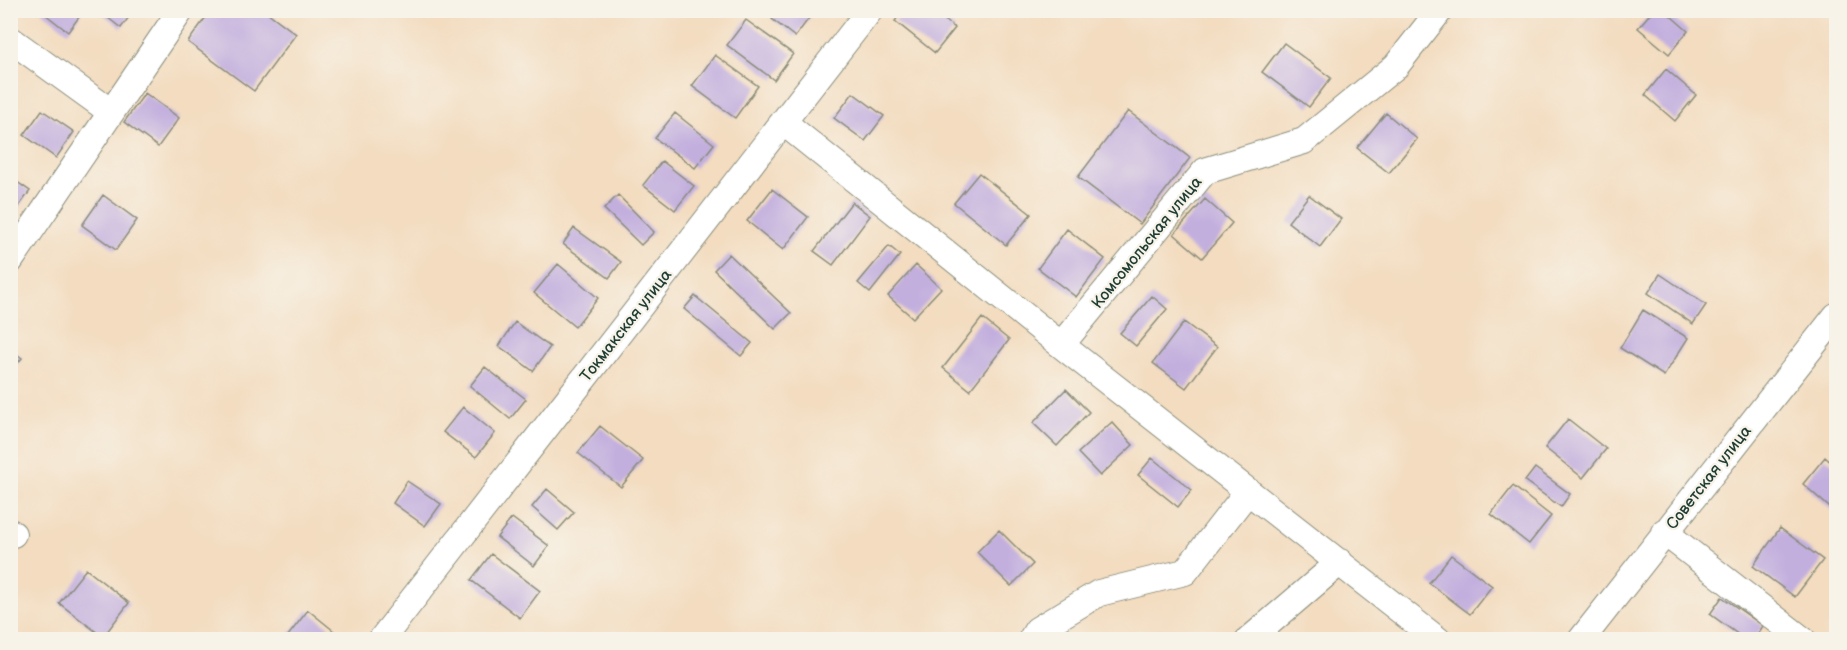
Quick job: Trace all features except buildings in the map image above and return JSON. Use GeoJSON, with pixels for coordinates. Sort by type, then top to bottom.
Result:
{"type":"FeatureCollection","features":[{"type":"Feature","properties":{"kind":"street"},"geometry":{"type":"LineString","coordinates":[[10,261],[181,10]]}},
{"type":"Feature","properties":{"kind":"street","name":"Токмакская улица"},"geometry":{"type":"LineString","coordinates":[[381,639],[870,10]]}},
{"type":"Feature","properties":{"kind":"street","name":"Комсомольская улица"},"geometry":{"type":"LineString","coordinates":[[1061,345],[1205,171],[1305,141],[1396,66],[1440,10]]}},
{"type":"Feature","properties":{"kind":"street"},"geometry":{"type":"LineString","coordinates":[[10,39],[111,112]]}},
{"type":"Feature","properties":{"kind":"street"},"geometry":{"type":"LineString","coordinates":[[783,122],[1061,345],[1438,639]]}},
{"type":"Feature","properties":{"kind":"street","name":"Советская улица"},"geometry":{"type":"LineString","coordinates":[[1581,639],[1836,316]]}},
{"type":"Feature","properties":{"kind":"street"},"geometry":{"type":"LineString","coordinates":[[1031,639],[1037,630],[1099,593],[1185,572],[1248,491]]}},
{"type":"Feature","properties":{"kind":"street"},"geometry":{"type":"LineString","coordinates":[[1664,532],[1803,639]]}},
{"type":"Feature","properties":{"kind":"street"},"geometry":{"type":"LineString","coordinates":[[1250,639],[1340,562]]}}]}
